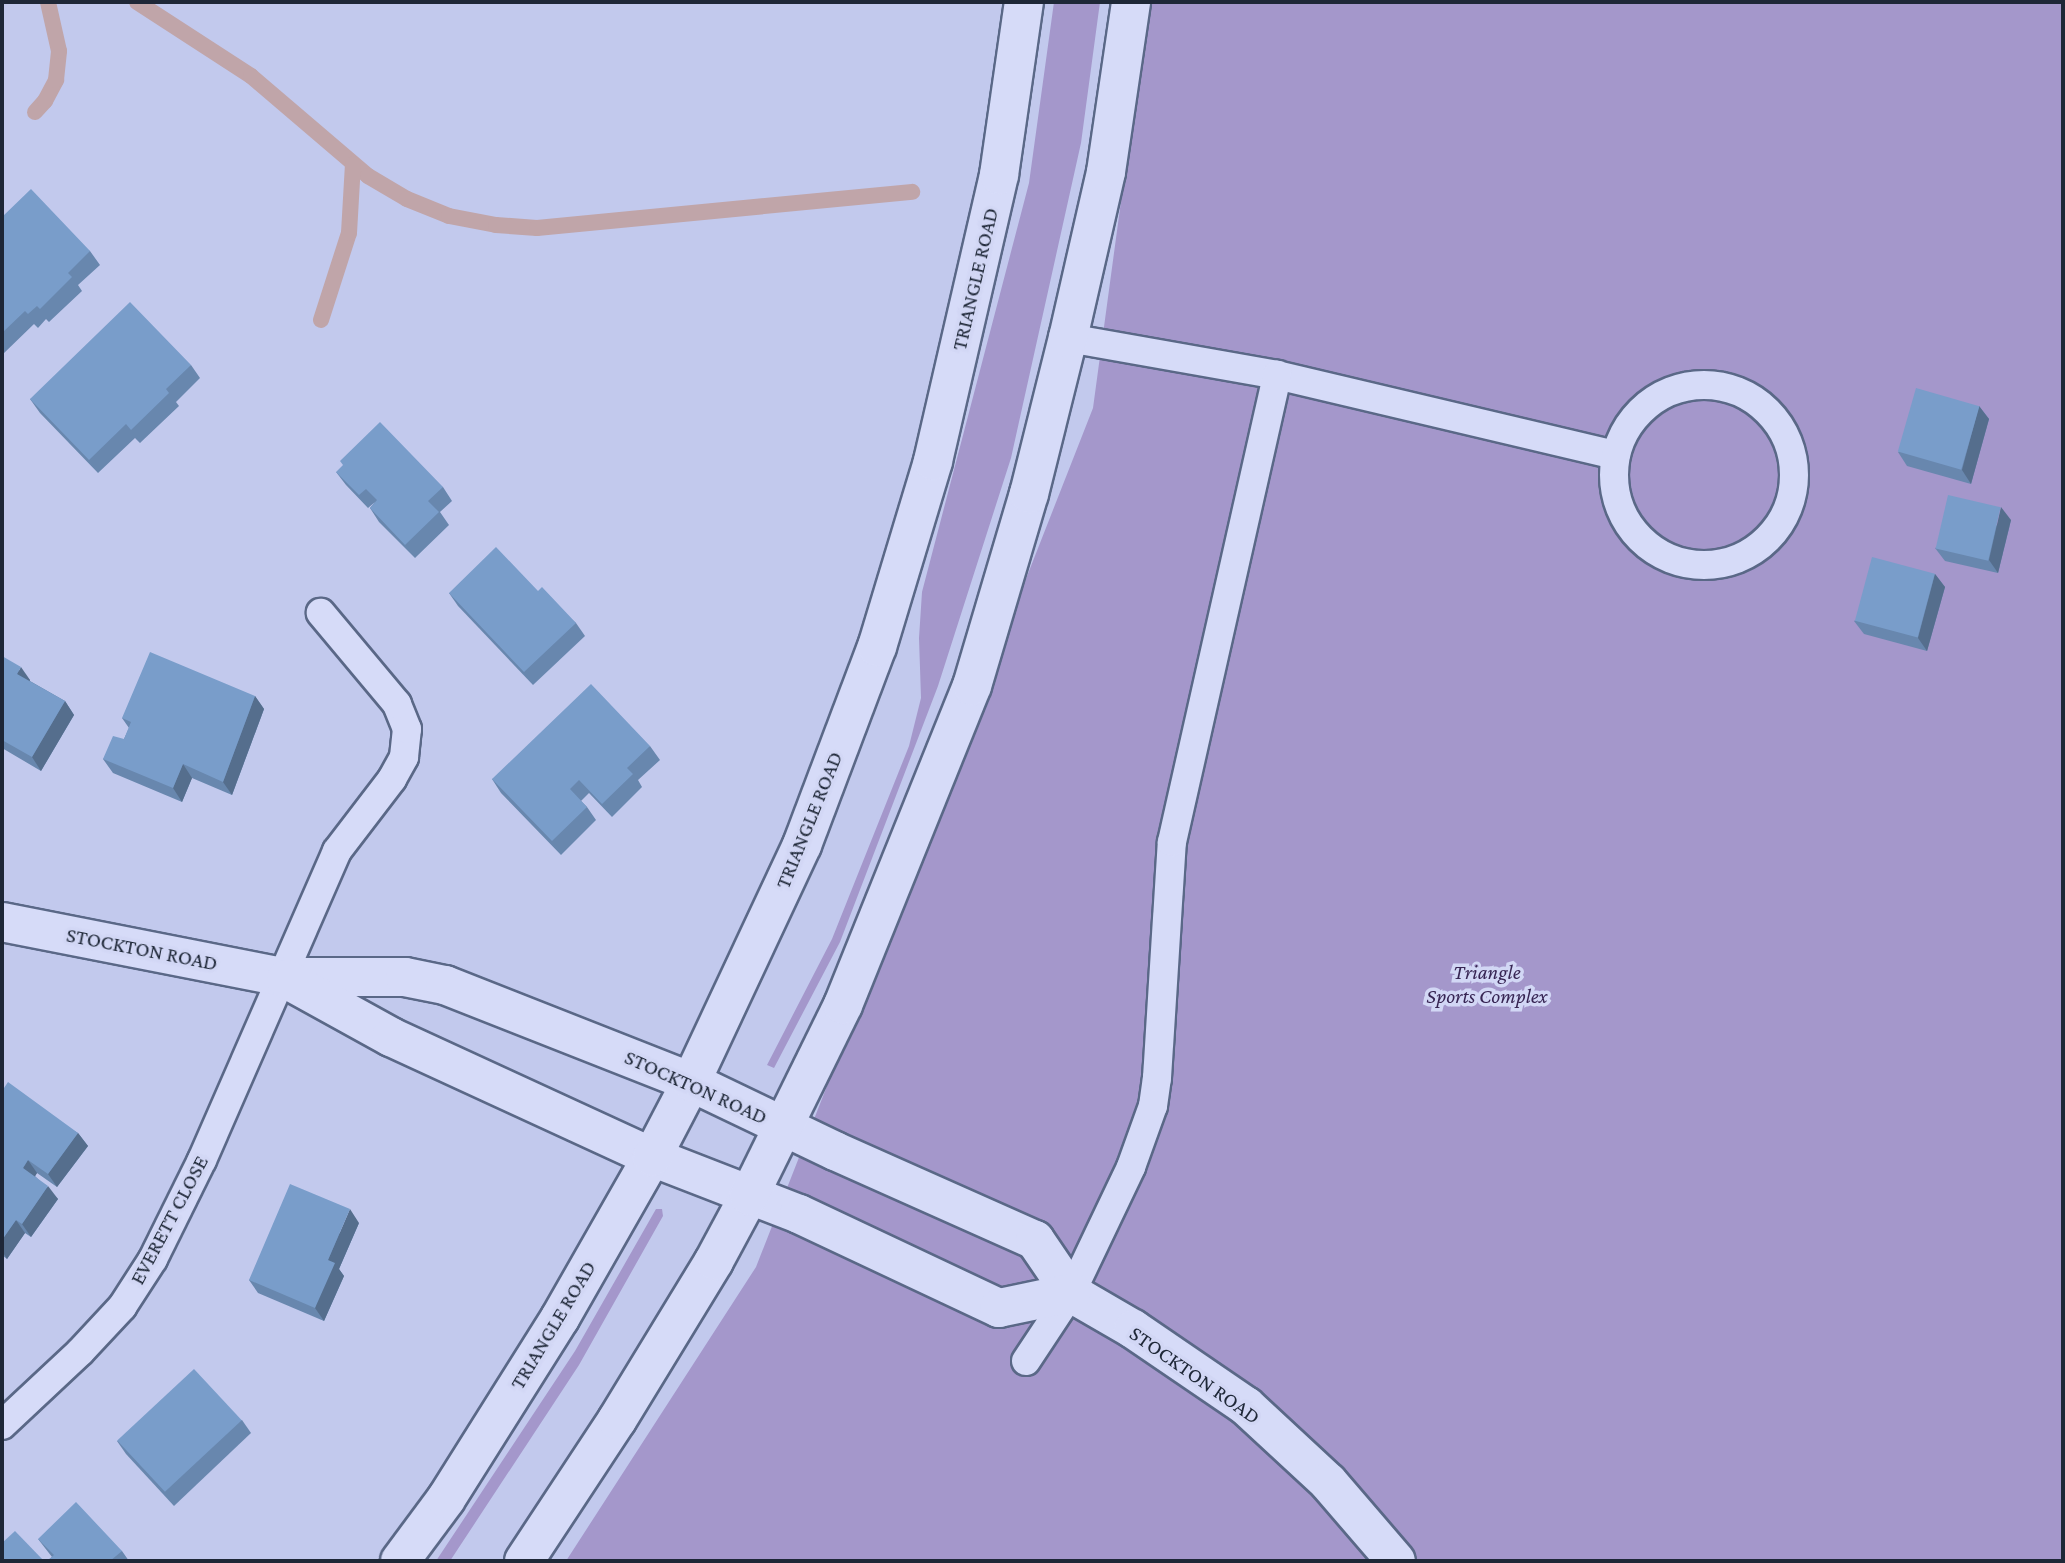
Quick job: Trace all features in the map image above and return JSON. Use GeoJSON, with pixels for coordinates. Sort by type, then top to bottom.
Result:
{"type":"FeatureCollection","features":[{"type":"Feature","properties":{"kind":"street","name":"TRIANGLE ROAD"},"geometry":{"type":"LineString","coordinates":[[400,1561],[446,1499],[560,1318],[652,1157],[691,1082],[802,845],[877,647],[933,461],[999,175],[1024,2]]}},
{"type":"Feature","properties":{"kind":"street"},"geometry":{"type":"LineString","coordinates":[[524,1561],[617,1420],[749,1196],[843,1005],[972,686],[1030,494],[1068,338],[1106,172],[1131,2]]}},
{"type":"Feature","properties":{"kind":"street","name":"STOCKTON ROAD"},"geometry":{"type":"LineString","coordinates":[[2,922],[282,977],[405,977],[445,985],[691,1082],[783,1127],[1035,1240],[1071,1293],[1133,1329],[1246,1406],[1328,1482],[1396,1561]]}},
{"type":"Feature","properties":{"kind":"street","name":"STOCKTON ROAD"},"geometry":{"type":"LineString","coordinates":[[282,977],[391,1037],[652,1157],[799,1214],[999,1308],[1071,1293]]}},
{"type":"Feature","properties":{"kind":"lane"},"geometry":{"type":"LineString","coordinates":[[1068,338],[1277,375],[1616,455]]}},
{"type":"Feature","properties":{"kind":"lane"},"geometry":{"type":"LineString","coordinates":[[1026,1361],[1071,1293],[1131,1167],[1153,1106],[1172,842],[1277,375]]}},
{"type":"Feature","properties":{"kind":"lane"},"geometry":{"type":"LineString","coordinates":[[1699,384],[1729,387],[1755,399],[1777,419],[1790,445],[1796,473],[1791,502],[1777,530],[1755,552],[1727,564],[1696,567],[1666,559],[1640,541],[1622,516],[1614,485],[1616,455],[1627,428],[1646,406],[1671,390],[1699,384]]}},
{"type":"Feature","properties":{"kind":"lane","name":"EVERETT CLOSE"},"geometry":{"type":"LineString","coordinates":[[2,1425],[80,1352],[121,1307],[153,1259],[202,1160],[337,851],[392,779],[404,757],[407,729],[397,704],[321,612]]}},
{"type":"Feature","properties":{"kind":"green space"},"geometry":{"type":"Polygon","coordinates":[[[1054,2],[1100,2],[1081,143],[1011,458],[938,686],[840,942],[774,1068],[767,1065],[832,939],[909,746],[921,698],[919,638],[922,592],[1029,183],[1054,2]]]}},
{"type":"Feature","properties":{"kind":"green space","name":"Triangle Sports Complex"},"geometry":{"type":"Polygon","coordinates":[[[1148,2],[2063,2],[2063,1561],[566,1561],[756,1267],[1093,408],[1148,2]]]}},
{"type":"Feature","properties":{"kind":"green space"},"geometry":{"type":"Polygon","coordinates":[[[656,1209],[662,1209],[663,1216],[579,1365],[450,1561],[436,1561],[575,1351],[656,1209]]]}},
{"type":"Feature","properties":{"kind":"building"},"geometry":{"type":"Polygon","coordinates":[[[31,189],[90,251],[68,273],[72,277],[40,309],[37,306],[28,314],[25,311],[2,333],[2,217],[31,189]]]}},
{"type":"Feature","properties":{"kind":"building"},"geometry":{"type":"Polygon","coordinates":[[[130,302],[191,365],[166,389],[169,393],[131,430],[126,424],[89,460],[30,399],[130,302]]]}},
{"type":"Feature","properties":{"kind":"building"},"geometry":{"type":"Polygon","coordinates":[[[1916,388],[1979,406],[1961,470],[1898,451],[1916,388]]]}},
{"type":"Feature","properties":{"kind":"building"},"geometry":{"type":"Polygon","coordinates":[[[380,422],[443,487],[428,501],[439,512],[405,545],[370,508],[377,500],[366,489],[359,495],[336,472],[343,465],[340,461],[380,422]]]}},
{"type":"Feature","properties":{"kind":"building"},"geometry":{"type":"Polygon","coordinates":[[[1948,495],[2001,507],[1988,561],[1936,549],[1948,495]]]}},
{"type":"Feature","properties":{"kind":"building"},"geometry":{"type":"Polygon","coordinates":[[[496,547],[538,591],[542,587],[576,623],[524,672],[449,593],[496,547]]]}},
{"type":"Feature","properties":{"kind":"building"},"geometry":{"type":"Polygon","coordinates":[[[1872,557],[1935,574],[1918,638],[1855,621],[1872,557]]]}},
{"type":"Feature","properties":{"kind":"building"},"geometry":{"type":"Polygon","coordinates":[[[150,652],[255,696],[223,782],[183,764],[173,788],[103,759],[113,736],[124,739],[131,722],[122,718],[150,652]]]}},
{"type":"Feature","properties":{"kind":"building"},"geometry":{"type":"Polygon","coordinates":[[[2,656],[21,667],[17,674],[65,701],[32,757],[2,740],[2,656]]]}},
{"type":"Feature","properties":{"kind":"building"},"geometry":{"type":"Polygon","coordinates":[[[591,684],[650,746],[627,768],[633,774],[602,804],[579,780],[570,789],[587,807],[552,841],[492,779],[591,684]]]}},
{"type":"Feature","properties":{"kind":"building"},"geometry":{"type":"Polygon","coordinates":[[[8,1082],[78,1133],[48,1174],[28,1160],[23,1168],[48,1186],[22,1224],[16,1220],[2,1240],[2,1091],[8,1082]]]}},
{"type":"Feature","properties":{"kind":"building"},"geometry":{"type":"Polygon","coordinates":[[[290,1184],[350,1209],[328,1260],[335,1263],[315,1308],[249,1280],[290,1184]]]}},
{"type":"Feature","properties":{"kind":"building"},"geometry":{"type":"Polygon","coordinates":[[[194,1369],[242,1420],[165,1492],[117,1441],[194,1369]]]}},
{"type":"Feature","properties":{"kind":"building"},"geometry":{"type":"Polygon","coordinates":[[[76,1502],[122,1551],[110,1561],[47,1561],[54,1555],[38,1539],[76,1502]]]}},
{"type":"Feature","properties":{"kind":"building"},"geometry":{"type":"Polygon","coordinates":[[[15,1531],[44,1561],[2,1561],[2,1543],[15,1531]]]}},
{"type":"Feature","properties":{"kind":"waterway"},"geometry":{"type":"LineString","coordinates":[[35,112],[45,101],[56,80],[59,51],[48,2]]}},
{"type":"Feature","properties":{"kind":"waterway"},"geometry":{"type":"LineString","coordinates":[[137,2],[251,76],[368,176],[407,199],[449,216],[496,225],[537,228],[912,192]]}},
{"type":"Feature","properties":{"kind":"waterway"},"geometry":{"type":"LineString","coordinates":[[321,320],[349,233],[353,164]]}}]}
